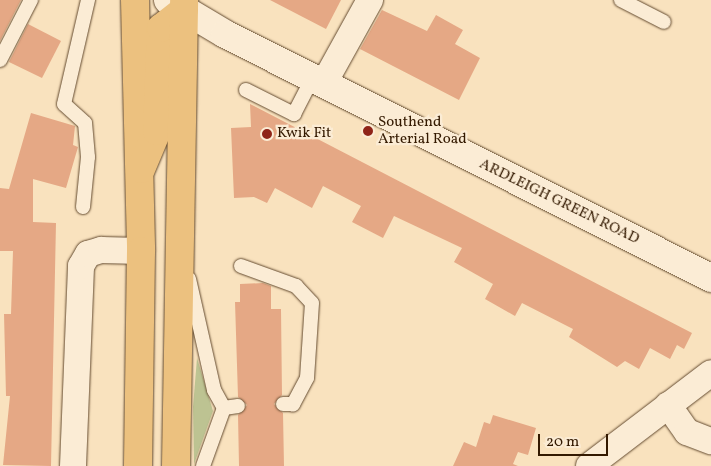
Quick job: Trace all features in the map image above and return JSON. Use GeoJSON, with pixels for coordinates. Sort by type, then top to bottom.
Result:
{"type":"FeatureCollection","features":[{"type":"Feature","properties":{"kind":"highway"},"geometry":{"type":"LineString","coordinates":[[136,0],[138,176],[141,251],[138,466]]}},
{"type":"Feature","properties":{"kind":"highway"},"geometry":{"type":"LineString","coordinates":[[138,176],[157,131],[161,28],[178,3]]}},
{"type":"Feature","properties":{"kind":"highway"},"geometry":{"type":"LineString","coordinates":[[176,466],[180,241],[178,3]]}},
{"type":"Feature","properties":{"kind":"street"},"geometry":{"type":"LineString","coordinates":[[318,80],[370,0]]}},
{"type":"Feature","properties":{"kind":"street","name":"ARDLEIGH GREEN ROAD"},"geometry":{"type":"LineString","coordinates":[[178,3],[318,80],[711,278]]}},
{"type":"Feature","properties":{"kind":"street"},"geometry":{"type":"LineString","coordinates":[[73,466],[81,266],[88,254],[101,250],[141,251]]}},
{"type":"Feature","properties":{"kind":"street"},"geometry":{"type":"LineString","coordinates":[[588,466],[711,373]]}},
{"type":"Feature","properties":{"kind":"street"},"geometry":{"type":"LineString","coordinates":[[668,405],[687,432],[711,441]]}},
{"type":"Feature","properties":{"kind":"lane"},"geometry":{"type":"LineString","coordinates":[[0,60],[31,0]]}},
{"type":"Feature","properties":{"kind":"lane"},"geometry":{"type":"LineString","coordinates":[[83,207],[88,157],[85,123],[64,104],[88,0]]}},
{"type":"Feature","properties":{"kind":"lane"},"geometry":{"type":"LineString","coordinates":[[621,0],[664,22]]}},
{"type":"Feature","properties":{"kind":"lane"},"geometry":{"type":"LineString","coordinates":[[246,90],[294,114],[318,80]]}},
{"type":"Feature","properties":{"kind":"lane"},"geometry":{"type":"LineString","coordinates":[[180,241],[214,390],[231,407],[203,466]]}},
{"type":"Feature","properties":{"kind":"lane"},"geometry":{"type":"LineString","coordinates":[[241,266],[296,286],[312,303],[307,378],[293,404],[282,404]]}},
{"type":"Feature","properties":{"kind":"green space"},"geometry":{"type":"Polygon","coordinates":[[[197,358],[213,411],[194,464],[193,407],[197,358]]]}},
{"type":"Feature","properties":{"kind":"building"},"geometry":{"type":"Polygon","coordinates":[[[0,0],[21,0],[0,41],[0,0]]]}},
{"type":"Feature","properties":{"kind":"building"},"geometry":{"type":"Polygon","coordinates":[[[270,0],[341,0],[326,29],[270,0]]]}},
{"type":"Feature","properties":{"kind":"building"},"geometry":{"type":"Polygon","coordinates":[[[382,10],[427,31],[436,15],[463,30],[455,44],[480,58],[459,100],[360,49],[382,10]]]}},
{"type":"Feature","properties":{"kind":"building"},"geometry":{"type":"Polygon","coordinates":[[[28,24],[61,41],[42,78],[9,62],[28,24]]]}},
{"type":"Feature","properties":{"kind":"building"},"geometry":{"type":"Polygon","coordinates":[[[250,104],[692,333],[684,349],[677,345],[670,359],[650,348],[639,369],[625,361],[617,367],[569,337],[573,329],[522,303],[515,316],[485,299],[493,284],[454,262],[462,248],[394,216],[383,238],[352,222],[361,206],[323,186],[312,208],[275,188],[267,203],[254,197],[234,198],[231,128],[251,127],[250,104]]]}},
{"type":"Feature","properties":{"kind":"building"},"geometry":{"type":"Polygon","coordinates":[[[31,113],[75,126],[73,145],[78,147],[66,188],[33,179],[33,222],[56,223],[51,466],[3,465],[10,396],[6,396],[4,314],[11,314],[13,251],[0,251],[0,188],[9,189],[31,113]]]}},
{"type":"Feature","properties":{"kind":"building"},"geometry":{"type":"Polygon","coordinates":[[[263,283],[271,286],[271,309],[281,309],[282,395],[274,404],[283,413],[284,466],[239,466],[238,415],[247,405],[238,397],[235,302],[240,302],[240,284],[263,283]]]}},
{"type":"Feature","properties":{"kind":"building"},"geometry":{"type":"Polygon","coordinates":[[[493,415],[536,428],[528,455],[518,452],[513,464],[518,466],[453,466],[464,442],[476,447],[484,422],[490,424],[493,415]]]}},
{"type":"Feature","properties":{"kind":"place","name":"Southend Arterial Road"},"geometry":{"type":"Point","coordinates":[368,131]}},
{"type":"Feature","properties":{"kind":"place","name":"Kwik Fit"},"geometry":{"type":"Point","coordinates":[267,134]}}]}
